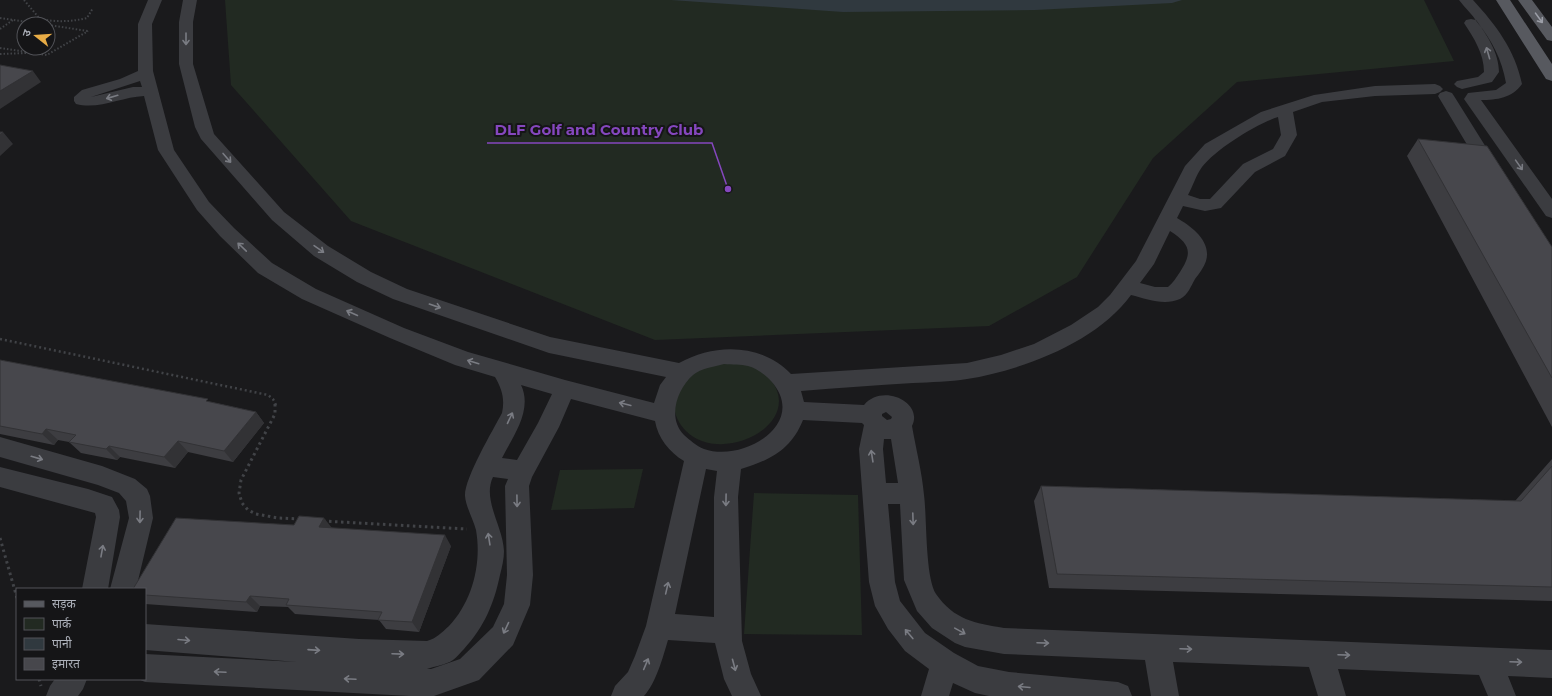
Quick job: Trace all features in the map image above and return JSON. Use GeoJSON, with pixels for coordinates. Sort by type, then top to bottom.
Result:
{"type":"FeatureCollection","features":[{"type":"Feature","properties":{"kind":"main road"},"geometry":{"type":"LineString","coordinates":[[1503,0],[1552,76]]}},
{"type":"Feature","properties":{"kind":"main road"},"geometry":{"type":"LineString","coordinates":[[1525,0],[1552,36]]}},
{"type":"Feature","properties":{"kind":"street"},"geometry":{"type":"LineString","coordinates":[[154,0],[145,24],[148,82],[166,150],[188,186],[203,206],[227,232],[265,268],[309,294],[397,333],[463,359],[565,389],[663,414]]}},
{"type":"Feature","properties":{"kind":"street"},"geometry":{"type":"LineString","coordinates":[[190,0],[186,22],[186,64],[202,127],[207,136],[278,216],[321,251],[364,277],[400,294],[549,345],[683,372]]}},
{"type":"Feature","properties":{"kind":"street"},"geometry":{"type":"LineString","coordinates":[[787,383],[967,371],[1002,364],[1041,350],[1078,330],[1105,312],[1118,300],[1144,264],[1177,196],[1194,166],[1211,148],[1231,135],[1268,115],[1328,97],[1375,91],[1447,86],[1484,79],[1489,76],[1492,71],[1485,45],[1476,28],[1452,0]]}},
{"type":"Feature","properties":{"kind":"street"},"geometry":{"type":"LineString","coordinates":[[1466,0],[1498,39],[1513,74],[1514,84],[1511,88],[1501,94],[1473,98]]}},
{"type":"Feature","properties":{"kind":"street"},"geometry":{"type":"LineString","coordinates":[[1447,86],[1472,90],[1473,98],[1552,212]]}},
{"type":"Feature","properties":{"kind":"street"},"geometry":{"type":"LineString","coordinates":[[1447,86],[1470,136],[1499,183]]}},
{"type":"Feature","properties":{"kind":"street"},"geometry":{"type":"LineString","coordinates":[[1177,196],[1194,204],[1215,204],[1249,168],[1279,152],[1289,135],[1285,109]]}},
{"type":"Feature","properties":{"kind":"street"},"geometry":{"type":"LineString","coordinates":[[1470,136],[1500,139]]}},
{"type":"Feature","properties":{"kind":"street"},"geometry":{"type":"LineString","coordinates":[[1127,287],[1162,294],[1173,294],[1179,290],[1197,260],[1197,249],[1192,238],[1184,230],[1166,220]]}},
{"type":"Feature","properties":{"kind":"street"},"geometry":{"type":"LineString","coordinates":[[724,356],[749,358],[771,368],[787,383],[794,401],[792,420],[780,440],[758,455],[730,462],[713,461],[697,456],[679,445],[668,431],[663,414],[667,393],[683,372],[700,362],[724,356]]}},
{"type":"Feature","properties":{"kind":"street"},"geometry":{"type":"LineString","coordinates":[[146,637],[359,653],[427,655],[444,650],[466,626],[479,605],[488,570],[491,551],[488,530],[477,496],[479,482],[513,413],[516,403],[513,390],[503,371]]}},
{"type":"Feature","properties":{"kind":"street"},"geometry":{"type":"LineString","coordinates":[[146,668],[431,683],[469,670],[502,636],[517,605],[520,568],[517,498],[518,486],[523,471],[548,426],[565,389]]}},
{"type":"Feature","properties":{"kind":"street"},"geometry":{"type":"LineString","coordinates":[[793,411],[882,421]]}},
{"type":"Feature","properties":{"kind":"street"},"geometry":{"type":"LineString","coordinates":[[882,421],[871,449],[882,582],[888,606],[896,620],[915,642],[944,663],[975,679],[1009,686],[1118,696]]}},
{"type":"Feature","properties":{"kind":"street"},"geometry":{"type":"LineString","coordinates":[[882,421],[912,494],[917,580],[926,602],[941,619],[965,634],[1004,641],[1552,664]]}},
{"type":"Feature","properties":{"kind":"street"},"geometry":{"type":"LineString","coordinates":[[0,448],[102,476],[127,486],[138,496],[141,518],[123,588]]}},
{"type":"Feature","properties":{"kind":"street"},"geometry":{"type":"LineString","coordinates":[[625,696],[638,682],[648,660],[659,626],[697,456]]}},
{"type":"Feature","properties":{"kind":"street"},"geometry":{"type":"LineString","coordinates":[[730,462],[726,497],[728,641],[738,679],[747,696]]}},
{"type":"Feature","properties":{"kind":"street"},"geometry":{"type":"LineString","coordinates":[[487,466],[523,471]]}},
{"type":"Feature","properties":{"kind":"street"},"geometry":{"type":"LineString","coordinates":[[0,477],[103,505],[107,510],[108,518],[95,588]]}},
{"type":"Feature","properties":{"kind":"street"},"geometry":{"type":"LineString","coordinates":[[107,510],[134,492]]}},
{"type":"Feature","properties":{"kind":"street"},"geometry":{"type":"LineString","coordinates":[[875,493],[912,494]]}},
{"type":"Feature","properties":{"kind":"street"},"geometry":{"type":"LineString","coordinates":[[488,570],[520,568]]}},
{"type":"Feature","properties":{"kind":"street"},"geometry":{"type":"LineString","coordinates":[[659,626],[728,631]]}},
{"type":"Feature","properties":{"kind":"street"},"geometry":{"type":"LineString","coordinates":[[1158,648],[1165,696]]}},
{"type":"Feature","properties":{"kind":"street"},"geometry":{"type":"LineString","coordinates":[[1319,654],[1332,696]]}},
{"type":"Feature","properties":{"kind":"street"},"geometry":{"type":"LineString","coordinates":[[419,682],[427,655]]}},
{"type":"Feature","properties":{"kind":"street"},"geometry":{"type":"LineString","coordinates":[[1487,661],[1502,696]]}},
{"type":"Feature","properties":{"kind":"street"},"geometry":{"type":"LineString","coordinates":[[935,696],[944,663]]}},
{"type":"Feature","properties":{"kind":"street"},"geometry":{"type":"LineString","coordinates":[[60,696],[72,680]]}},
{"type":"Feature","properties":{"kind":"path"},"geometry":{"type":"LineString","coordinates":[[24,0],[40,19],[56,22],[74,22],[87,18],[93,8]]}},
{"type":"Feature","properties":{"kind":"path"},"geometry":{"type":"LineString","coordinates":[[0,18],[14,20]]}},
{"type":"Feature","properties":{"kind":"path"},"geometry":{"type":"LineString","coordinates":[[0,29],[14,20]]}},
{"type":"Feature","properties":{"kind":"path"},"geometry":{"type":"LineString","coordinates":[[56,26],[88,31],[56,50]]}},
{"type":"Feature","properties":{"kind":"path"},"geometry":{"type":"LineString","coordinates":[[0,48],[16,50]]}},
{"type":"Feature","properties":{"kind":"path"},"geometry":{"type":"LineString","coordinates":[[0,54],[16,54]]}},
{"type":"Feature","properties":{"kind":"path"},"geometry":{"type":"LineString","coordinates":[[0,339],[268,395],[272,398],[276,405],[275,414],[241,480],[239,489],[240,497],[247,510],[258,516],[306,520]]}},
{"type":"Feature","properties":{"kind":"path"},"geometry":{"type":"LineString","coordinates":[[321,520],[488,530]]}},
{"type":"Feature","properties":{"kind":"path"},"geometry":{"type":"LineString","coordinates":[[0,538],[16,594]]}},
{"type":"Feature","properties":{"kind":"green space"},"geometry":{"type":"Polygon","coordinates":[[[225,0],[1424,0],[1454,61],[1237,82],[1153,158],[1077,277],[989,326],[655,340],[351,221],[231,85],[225,0]]]}},
{"type":"Feature","properties":{"kind":"green space"},"geometry":{"type":"Polygon","coordinates":[[[722,361],[745,364],[761,370],[771,380],[779,397],[777,412],[768,425],[754,436],[737,442],[719,444],[701,441],[686,431],[680,423],[674,410],[674,400],[679,388],[691,373],[700,368],[722,361]]]}},
{"type":"Feature","properties":{"kind":"green space"},"geometry":{"type":"Polygon","coordinates":[[[643,469],[634,508],[551,510],[560,470],[643,469]]]}},
{"type":"Feature","properties":{"kind":"green space"},"geometry":{"type":"Polygon","coordinates":[[[754,493],[858,495],[862,635],[744,634],[754,493]]]}},
{"type":"Feature","properties":{"kind":"water"},"geometry":{"type":"Polygon","coordinates":[[[671,0],[1182,0],[1172,3],[1035,10],[843,12],[671,0]]]}},
{"type":"Feature","properties":{"kind":"building"},"geometry":{"type":"Polygon","coordinates":[[[0,65],[33,71],[0,91],[0,65]]]}},
{"type":"Feature","properties":{"kind":"building"},"geometry":{"type":"Polygon","coordinates":[[[1418,139],[1487,146],[1552,247],[1552,378],[1418,139]]]}},
{"type":"Feature","properties":{"kind":"building"},"geometry":{"type":"Polygon","coordinates":[[[0,360],[208,399],[206,401],[256,412],[224,451],[178,441],[164,457],[109,446],[106,449],[69,442],[76,435],[46,429],[42,434],[0,426],[0,360]]]}},
{"type":"Feature","properties":{"kind":"building"},"geometry":{"type":"Polygon","coordinates":[[[1552,466],[1552,587],[1057,574],[1041,486],[1521,501],[1552,466]]]}},
{"type":"Feature","properties":{"kind":"building"},"geometry":{"type":"Polygon","coordinates":[[[299,516],[324,518],[319,527],[445,535],[412,622],[378,620],[382,612],[286,605],[289,599],[250,596],[246,602],[146,595],[146,588],[134,588],[176,518],[294,525],[299,516]]]}},
{"type":"Feature","properties":{"kind":"place","name":"DLF Golf and Country Club"},"geometry":{"type":"Point","coordinates":[728,189]}}]}
